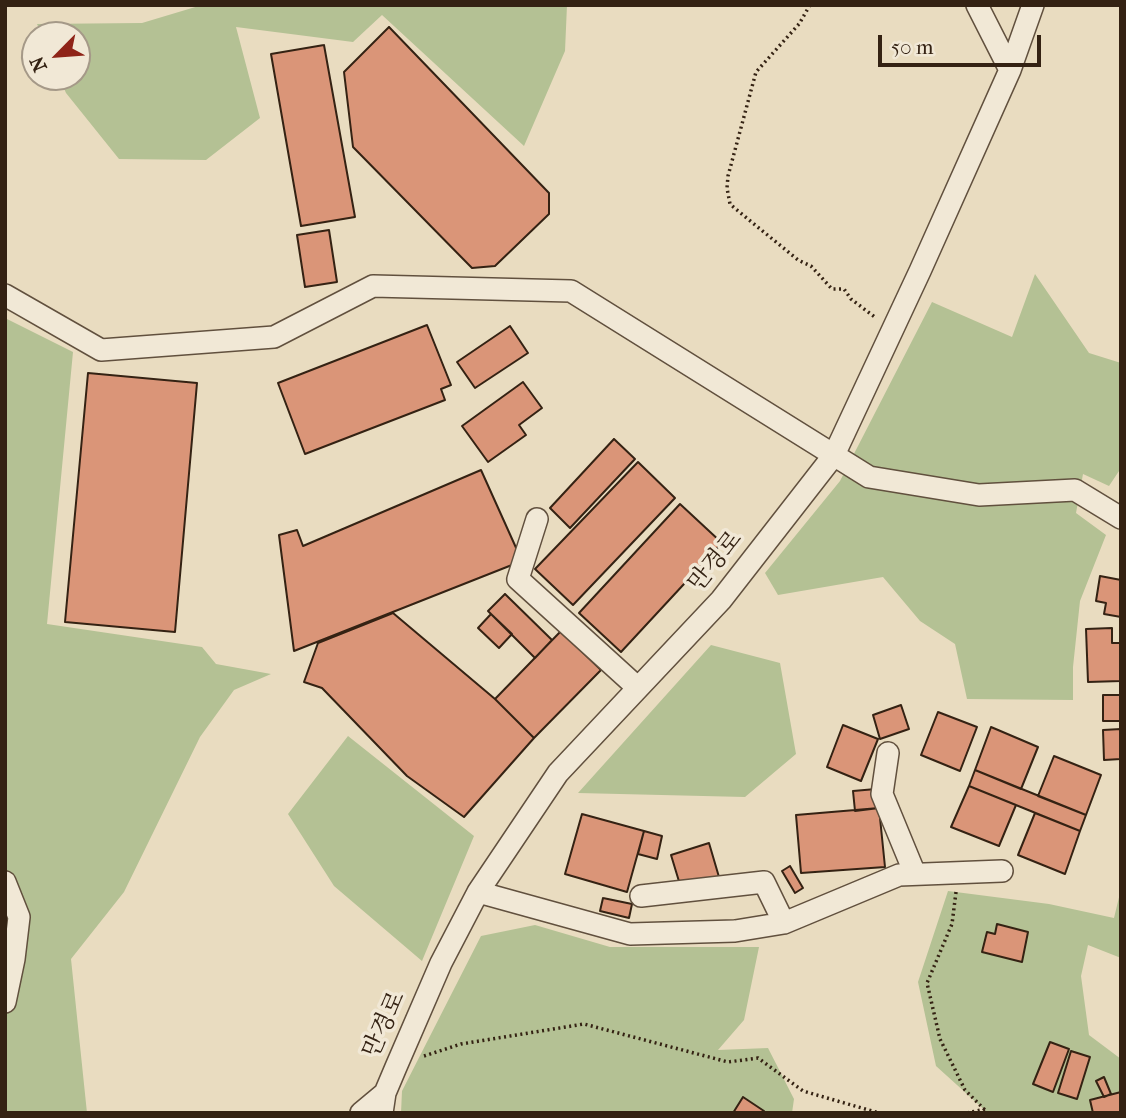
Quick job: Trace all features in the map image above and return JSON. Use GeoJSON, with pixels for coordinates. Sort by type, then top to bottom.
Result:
{"type":"FeatureCollection","features":[{"type":"Feature","properties":{"kind":"street"},"geometry":{"type":"LineString","coordinates":[[977,5],[1010,71]]}},
{"type":"Feature","properties":{"kind":"street","name":"만경로"},"geometry":{"type":"LineString","coordinates":[[383,1103],[441,963],[478,892],[558,773],[721,600],[834,455],[1010,71],[1033,5]]}},
{"type":"Feature","properties":{"kind":"street"},"geometry":{"type":"LineString","coordinates":[[5,295],[101,350],[274,337],[373,286],[571,291],[869,477],[979,495],[1075,490],[1121,518]]}},
{"type":"Feature","properties":{"kind":"street"},"geometry":{"type":"LineString","coordinates":[[537,519],[518,579],[638,688]]}},
{"type":"Feature","properties":{"kind":"street"},"geometry":{"type":"LineString","coordinates":[[888,753],[882,794],[915,874]]}},
{"type":"Feature","properties":{"kind":"street"},"geometry":{"type":"LineString","coordinates":[[478,892],[630,934],[735,931],[784,923],[899,874],[1002,871]]}},
{"type":"Feature","properties":{"kind":"street"},"geometry":{"type":"LineString","coordinates":[[5,882],[19,917],[15,960],[5,1002]]}},
{"type":"Feature","properties":{"kind":"street"},"geometry":{"type":"LineString","coordinates":[[641,896],[764,882],[784,923]]}},
{"type":"Feature","properties":{"kind":"street"},"geometry":{"type":"LineString","coordinates":[[361,1113],[383,1103]]}},
{"type":"Feature","properties":{"kind":"path"},"geometry":{"type":"LineString","coordinates":[[810,5],[799,24],[756,72],[728,176],[730,204],[798,260],[811,266],[832,289],[844,289],[851,299],[893,330]]}},
{"type":"Feature","properties":{"kind":"path"},"geometry":{"type":"LineString","coordinates":[[958,873],[952,924],[927,983],[940,1039],[965,1090],[987,1111]]}},
{"type":"Feature","properties":{"kind":"path"},"geometry":{"type":"LineString","coordinates":[[396,1067],[460,1044],[584,1024],[728,1062],[758,1058],[803,1091],[879,1113]]}},
{"type":"Feature","properties":{"kind":"path"},"geometry":{"type":"LineString","coordinates":[[967,1113],[987,1111]]}},
{"type":"Feature","properties":{"kind":"green space"},"geometry":{"type":"Polygon","coordinates":[[[202,5],[567,5],[565,51],[524,146],[382,15],[353,42],[236,27],[260,118],[206,160],[119,159],[66,93],[65,91],[91,91],[91,23],[142,23],[202,5]]]}},
{"type":"Feature","properties":{"kind":"green space"},"geometry":{"type":"Polygon","coordinates":[[[1035,274],[1089,353],[1121,363],[1121,468],[1109,486],[1083,474],[1076,513],[1106,535],[1080,601],[1073,667],[1073,700],[967,699],[955,644],[920,621],[883,577],[778,595],[765,573],[840,481],[932,302],[1012,337],[1035,274]]]}},
{"type":"Feature","properties":{"kind":"green space"},"geometry":{"type":"Polygon","coordinates":[[[5,318],[73,352],[47,624],[202,647],[216,664],[271,674],[234,690],[200,737],[124,892],[71,959],[87,1113],[5,1112],[5,318]]]}},
{"type":"Feature","properties":{"kind":"green space"},"geometry":{"type":"Polygon","coordinates":[[[711,645],[780,663],[796,754],[745,797],[578,793],[711,645]]]}},
{"type":"Feature","properties":{"kind":"green space"},"geometry":{"type":"Polygon","coordinates":[[[348,736],[474,836],[422,961],[334,886],[288,814],[348,736]]]}},
{"type":"Feature","properties":{"kind":"green space"},"geometry":{"type":"Polygon","coordinates":[[[1121,889],[1121,958],[1088,945],[1081,976],[1089,1035],[1121,1059],[1121,1113],[988,1113],[936,1066],[918,982],[948,891],[1049,904],[1114,918],[1121,889]]]}},
{"type":"Feature","properties":{"kind":"green space"},"geometry":{"type":"Polygon","coordinates":[[[535,925],[610,947],[759,947],[744,1020],[718,1050],[768,1048],[794,1099],[792,1113],[401,1113],[402,1091],[481,936],[535,925]]]}},
{"type":"Feature","properties":{"kind":"building"},"geometry":{"type":"Polygon","coordinates":[[[389,27],[549,193],[549,214],[495,266],[472,268],[353,147],[344,72],[389,27]]]}},
{"type":"Feature","properties":{"kind":"building"},"geometry":{"type":"Polygon","coordinates":[[[324,45],[355,217],[301,226],[271,54],[324,45]]]}},
{"type":"Feature","properties":{"kind":"building"},"geometry":{"type":"Polygon","coordinates":[[[329,230],[337,282],[305,287],[297,235],[329,230]]]}},
{"type":"Feature","properties":{"kind":"building"},"geometry":{"type":"Polygon","coordinates":[[[427,325],[451,385],[441,389],[445,400],[305,454],[278,383],[427,325]]]}},
{"type":"Feature","properties":{"kind":"building"},"geometry":{"type":"Polygon","coordinates":[[[510,326],[528,353],[475,388],[457,362],[510,326]]]}},
{"type":"Feature","properties":{"kind":"building"},"geometry":{"type":"Polygon","coordinates":[[[88,373],[197,383],[175,632],[65,622],[88,373]]]}},
{"type":"Feature","properties":{"kind":"building"},"geometry":{"type":"Polygon","coordinates":[[[523,382],[542,408],[519,425],[526,435],[488,462],[462,426],[523,382]]]}},
{"type":"Feature","properties":{"kind":"building"},"geometry":{"type":"Polygon","coordinates":[[[614,439],[635,459],[570,528],[550,508],[614,439]]]}},
{"type":"Feature","properties":{"kind":"building"},"geometry":{"type":"Polygon","coordinates":[[[638,462],[675,498],[573,605],[535,569],[638,462]]]}},
{"type":"Feature","properties":{"kind":"building"},"geometry":{"type":"Polygon","coordinates":[[[481,470],[522,561],[294,651],[279,535],[297,530],[303,546],[481,470]]]}},
{"type":"Feature","properties":{"kind":"building"},"geometry":{"type":"Polygon","coordinates":[[[680,504],[722,543],[621,652],[579,613],[680,504]]]}},
{"type":"Feature","properties":{"kind":"building"},"geometry":{"type":"Polygon","coordinates":[[[1100,576],[1121,580],[1121,617],[1104,614],[1106,603],[1096,601],[1100,576]]]}},
{"type":"Feature","properties":{"kind":"building"},"geometry":{"type":"Polygon","coordinates":[[[505,594],[552,640],[535,658],[488,611],[505,594]]]}},
{"type":"Feature","properties":{"kind":"building"},"geometry":{"type":"Polygon","coordinates":[[[393,613],[495,699],[534,738],[464,817],[407,776],[322,688],[304,682],[318,643],[393,613]]]}},
{"type":"Feature","properties":{"kind":"building"},"geometry":{"type":"Polygon","coordinates":[[[491,614],[512,634],[499,648],[478,628],[491,614]]]}},
{"type":"Feature","properties":{"kind":"building"},"geometry":{"type":"Polygon","coordinates":[[[1112,628],[1112,643],[1121,643],[1121,681],[1088,682],[1086,629],[1112,628]]]}},
{"type":"Feature","properties":{"kind":"building"},"geometry":{"type":"Polygon","coordinates":[[[561,631],[601,670],[534,738],[495,699],[561,631]]]}},
{"type":"Feature","properties":{"kind":"building"},"geometry":{"type":"Polygon","coordinates":[[[1103,695],[1121,695],[1121,721],[1103,721],[1103,695]]]}},
{"type":"Feature","properties":{"kind":"building"},"geometry":{"type":"Polygon","coordinates":[[[901,705],[909,729],[880,739],[873,715],[901,705]]]}},
{"type":"Feature","properties":{"kind":"building"},"geometry":{"type":"Polygon","coordinates":[[[938,712],[977,727],[960,771],[921,755],[938,712]]]}},
{"type":"Feature","properties":{"kind":"building"},"geometry":{"type":"Polygon","coordinates":[[[843,725],[878,739],[861,781],[827,767],[843,725]]]}},
{"type":"Feature","properties":{"kind":"building"},"geometry":{"type":"Polygon","coordinates":[[[991,727],[1038,747],[1021,789],[975,770],[991,727]]]}},
{"type":"Feature","properties":{"kind":"building"},"geometry":{"type":"Polygon","coordinates":[[[1121,729],[1121,759],[1104,760],[1103,730],[1121,729]]]}},
{"type":"Feature","properties":{"kind":"building"},"geometry":{"type":"Polygon","coordinates":[[[1054,756],[1101,775],[1086,815],[1038,796],[1054,756]]]}},
{"type":"Feature","properties":{"kind":"building"},"geometry":{"type":"Polygon","coordinates":[[[975,770],[1086,815],[1080,831],[969,786],[975,770]]]}},
{"type":"Feature","properties":{"kind":"building"},"geometry":{"type":"Polygon","coordinates":[[[969,786],[1016,805],[999,846],[951,827],[969,786]]]}},
{"type":"Feature","properties":{"kind":"building"},"geometry":{"type":"Polygon","coordinates":[[[876,789],[879,808],[855,811],[853,791],[876,789]]]}},
{"type":"Feature","properties":{"kind":"building"},"geometry":{"type":"Polygon","coordinates":[[[879,808],[885,867],[801,873],[796,815],[879,808]]]}},
{"type":"Feature","properties":{"kind":"building"},"geometry":{"type":"Polygon","coordinates":[[[1035,813],[1080,831],[1065,874],[1018,855],[1035,813]]]}},
{"type":"Feature","properties":{"kind":"building"},"geometry":{"type":"Polygon","coordinates":[[[582,814],[644,831],[627,892],[565,874],[582,814]]]}},
{"type":"Feature","properties":{"kind":"building"},"geometry":{"type":"Polygon","coordinates":[[[644,831],[662,836],[657,859],[638,854],[644,831]]]}},
{"type":"Feature","properties":{"kind":"building"},"geometry":{"type":"Polygon","coordinates":[[[709,843],[719,877],[681,888],[671,855],[709,843]]]}},
{"type":"Feature","properties":{"kind":"building"},"geometry":{"type":"Polygon","coordinates":[[[790,866],[803,888],[795,893],[782,871],[790,866]]]}},
{"type":"Feature","properties":{"kind":"building"},"geometry":{"type":"Polygon","coordinates":[[[603,898],[632,904],[629,918],[600,911],[603,898]]]}},
{"type":"Feature","properties":{"kind":"building"},"geometry":{"type":"Polygon","coordinates":[[[997,924],[1028,932],[1022,962],[982,952],[987,932],[995,934],[997,924]]]}},
{"type":"Feature","properties":{"kind":"building"},"geometry":{"type":"Polygon","coordinates":[[[1050,1042],[1069,1049],[1053,1092],[1033,1084],[1050,1042]]]}},
{"type":"Feature","properties":{"kind":"building"},"geometry":{"type":"Polygon","coordinates":[[[1071,1051],[1090,1057],[1077,1099],[1058,1093],[1071,1051]]]}},
{"type":"Feature","properties":{"kind":"building"},"geometry":{"type":"Polygon","coordinates":[[[1104,1077],[1111,1094],[1104,1097],[1096,1081],[1104,1077]]]}},
{"type":"Feature","properties":{"kind":"building"},"geometry":{"type":"Polygon","coordinates":[[[1121,1092],[1121,1113],[1093,1113],[1090,1100],[1121,1092]]]}},
{"type":"Feature","properties":{"kind":"building"},"geometry":{"type":"Polygon","coordinates":[[[743,1097],[764,1111],[733,1113],[743,1097]]]}}]}
